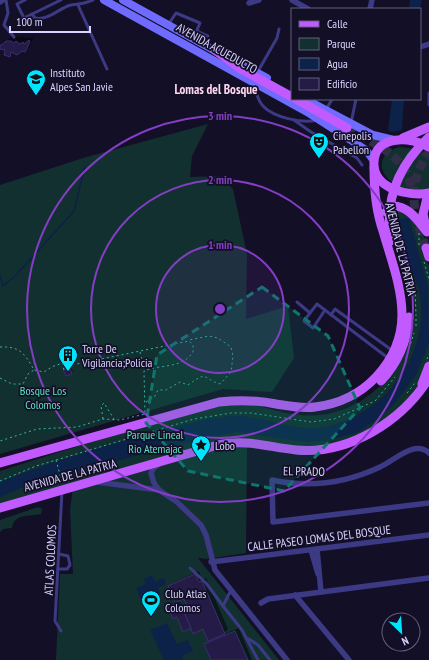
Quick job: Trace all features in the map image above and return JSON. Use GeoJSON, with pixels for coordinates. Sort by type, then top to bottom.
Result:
{"type":"FeatureCollection","features":[{"type":"Feature","properties":{"kind":"main road","name":"AVENIDA ACUEDUCTO"},"geometry":{"type":"LineString","coordinates":[[104,0],[323,120],[366,150],[374,165]]}},
{"type":"Feature","properties":{"kind":"main road","name":"AVENIDA ACUEDUCTO"},"geometry":{"type":"LineString","coordinates":[[123,0],[168,25],[195,35],[215,50],[291,91]]}},
{"type":"Feature","properties":{"kind":"main road"},"geometry":{"type":"LineString","coordinates":[[215,50],[241,69],[291,96]]}},
{"type":"Feature","properties":{"kind":"main road"},"geometry":{"type":"LineString","coordinates":[[298,100],[349,126],[382,138],[416,141],[429,147]]}},
{"type":"Feature","properties":{"kind":"main road"},"geometry":{"type":"LineString","coordinates":[[318,102],[326,110],[349,126]]}},
{"type":"Feature","properties":{"kind":"main road"},"geometry":{"type":"LineString","coordinates":[[428,235],[423,214],[429,193],[410,194],[393,189],[382,180],[374,165],[382,146],[429,126]]}},
{"type":"Feature","properties":{"kind":"main road","name":"AVENIDA DE LA PATRIA"},"geometry":{"type":"LineString","coordinates":[[265,403],[299,412],[325,411],[339,408],[368,393],[391,370],[404,342],[409,306],[406,287],[391,243],[389,226],[390,204],[394,188],[404,167],[429,137]]}},
{"type":"Feature","properties":{"kind":"main road","name":"AVENIDA DE LA PATRIA"},"geometry":{"type":"LineString","coordinates":[[0,462],[219,402],[247,400],[307,408],[328,405],[352,396],[372,381],[392,355],[402,324],[403,309],[401,292],[376,203],[374,165]]}},
{"type":"Feature","properties":{"kind":"main road"},"geometry":{"type":"LineString","coordinates":[[389,249],[385,217],[390,207],[397,206],[407,210],[428,235]]}},
{"type":"Feature","properties":{"kind":"main road","name":"AVENIDA DE LA PATRIA"},"geometry":{"type":"LineString","coordinates":[[426,248],[429,257]]}},
{"type":"Feature","properties":{"kind":"main road","name":"AVENIDA DE LA PATRIA"},"geometry":{"type":"LineString","coordinates":[[415,398],[429,366]]}},
{"type":"Feature","properties":{"kind":"main road","name":"AVENIDA DE LA PATRIA"},"geometry":{"type":"LineString","coordinates":[[0,508],[62,486],[94,482],[188,452],[232,442],[246,442],[298,450],[314,450],[354,440],[378,428],[397,416],[415,398],[429,378]]}},
{"type":"Feature","properties":{"kind":"street"},"geometry":{"type":"LineString","coordinates":[[249,3],[258,0]]}},
{"type":"Feature","properties":{"kind":"street"},"geometry":{"type":"LineString","coordinates":[[292,0],[306,8]]}},
{"type":"Feature","properties":{"kind":"street"},"geometry":{"type":"LineString","coordinates":[[421,47],[429,44]]}},
{"type":"Feature","properties":{"kind":"street","name":"EL PRADO"},"geometry":{"type":"LineString","coordinates":[[429,453],[422,448],[413,449],[370,472],[333,482],[317,484],[285,483],[272,480],[272,522],[429,503]]}},
{"type":"Feature","properties":{"kind":"street"},"geometry":{"type":"LineString","coordinates":[[188,452],[156,466],[153,469],[151,478],[159,490],[177,502],[201,525],[206,535],[211,562],[215,570],[230,592],[287,660]]}},
{"type":"Feature","properties":{"kind":"street"},"geometry":{"type":"LineString","coordinates":[[94,482],[159,490]]}},
{"type":"Feature","properties":{"kind":"street","name":"CALLE PASEO LOMAS DEL BOSQUE"},"geometry":{"type":"LineString","coordinates":[[211,562],[429,535]]}},
{"type":"Feature","properties":{"kind":"street"},"geometry":{"type":"LineString","coordinates":[[317,549],[320,563],[318,575]]}},
{"type":"Feature","properties":{"kind":"street"},"geometry":{"type":"LineString","coordinates":[[311,550],[313,563],[318,575],[320,592]]}},
{"type":"Feature","properties":{"kind":"street"},"geometry":{"type":"LineString","coordinates":[[261,602],[268,599],[295,595],[429,578]]}},
{"type":"Feature","properties":{"kind":"street"},"geometry":{"type":"LineString","coordinates":[[295,595],[349,660]]}},
{"type":"Feature","properties":{"kind":"lane"},"geometry":{"type":"LineString","coordinates":[[6,0],[8,13],[4,25],[14,37]]}},
{"type":"Feature","properties":{"kind":"lane"},"geometry":{"type":"LineString","coordinates":[[15,0],[24,18],[61,0]]}},
{"type":"Feature","properties":{"kind":"lane"},"geometry":{"type":"LineString","coordinates":[[17,4],[25,0]]}},
{"type":"Feature","properties":{"kind":"lane"},"geometry":{"type":"LineString","coordinates":[[32,14],[35,18],[43,18],[70,5],[78,5],[93,0]]}},
{"type":"Feature","properties":{"kind":"lane"},"geometry":{"type":"LineString","coordinates":[[78,5],[107,69]]}},
{"type":"Feature","properties":{"kind":"lane"},"geometry":{"type":"LineString","coordinates":[[168,25],[176,13],[200,23],[195,35],[208,36]]}},
{"type":"Feature","properties":{"kind":"lane"},"geometry":{"type":"LineString","coordinates":[[257,73],[277,38],[279,29]]}},
{"type":"Feature","properties":{"kind":"lane"},"geometry":{"type":"LineString","coordinates":[[252,82],[261,104],[268,111],[312,122],[323,120],[358,137],[382,138]]}},
{"type":"Feature","properties":{"kind":"lane"},"geometry":{"type":"LineString","coordinates":[[429,93],[429,105]]}},
{"type":"Feature","properties":{"kind":"lane"},"geometry":{"type":"LineString","coordinates":[[326,110],[331,100]]}},
{"type":"Feature","properties":{"kind":"lane"},"geometry":{"type":"LineString","coordinates":[[349,126],[356,100]]}},
{"type":"Feature","properties":{"kind":"lane"},"geometry":{"type":"LineString","coordinates":[[292,118],[311,132],[360,160],[362,165]]}},
{"type":"Feature","properties":{"kind":"lane"},"geometry":{"type":"LineString","coordinates":[[297,302],[310,313]]}},
{"type":"Feature","properties":{"kind":"lane"},"geometry":{"type":"LineString","coordinates":[[326,310],[313,328],[304,321],[317,304],[326,310],[354,334],[392,355]]}},
{"type":"Feature","properties":{"kind":"lane"},"geometry":{"type":"LineString","coordinates":[[331,315],[335,309],[392,355]]}},
{"type":"Feature","properties":{"kind":"lane"},"geometry":{"type":"LineString","coordinates":[[354,334],[359,327]]}},
{"type":"Feature","properties":{"kind":"lane","name":"ATLAS COLOMOS"},"geometry":{"type":"LineString","coordinates":[[61,631],[55,621],[62,486]]}},
{"type":"Feature","properties":{"kind":"lane"},"geometry":{"type":"LineString","coordinates":[[58,569],[67,569],[70,564],[68,556],[59,554]]}},
{"type":"Feature","properties":{"kind":"lane"},"geometry":{"type":"LineString","coordinates":[[190,568],[206,583],[247,638],[258,660]]}},
{"type":"Feature","properties":{"kind":"lane"},"geometry":{"type":"LineString","coordinates":[[223,606],[230,592]]}},
{"type":"Feature","properties":{"kind":"lane"},"geometry":{"type":"LineString","coordinates":[[247,638],[258,645],[270,660]]}},
{"type":"Feature","properties":{"kind":"path"},"geometry":{"type":"LineString","coordinates":[[0,378],[12,384],[23,384],[28,374],[34,370],[44,372],[55,364],[77,364],[209,336],[218,338],[231,347],[233,356],[231,372],[220,384],[203,375],[188,385],[180,382],[166,390],[158,390],[155,396],[145,403]]}},
{"type":"Feature","properties":{"kind":"path"},"geometry":{"type":"LineString","coordinates":[[144,370],[167,367],[189,358],[193,352],[192,345],[189,341]]}},
{"type":"Feature","properties":{"kind":"path"},"geometry":{"type":"LineString","coordinates":[[0,347],[18,349],[27,357],[34,370]]}},
{"type":"Feature","properties":{"kind":"path"},"geometry":{"type":"LineString","coordinates":[[0,441],[37,429],[77,427],[104,419],[120,420],[145,414],[144,370],[143,358],[140,351]]}},
{"type":"Feature","properties":{"kind":"path"},"geometry":{"type":"LineString","coordinates":[[62,363],[64,370]]}},
{"type":"Feature","properties":{"kind":"path"},"geometry":{"type":"LineString","coordinates":[[104,419],[101,406],[104,403],[115,420]]}},
{"type":"Feature","properties":{"kind":"path"},"geometry":{"type":"LineString","coordinates":[[56,460],[62,486]]}},
{"type":"Feature","properties":{"kind":"highlighted area"},"geometry":{"type":"Polygon","coordinates":[[[262,287],[328,336],[360,408],[284,491],[188,471],[146,423],[157,355],[262,287]]]}},
{"type":"Feature","properties":{"kind":"green space","name":"Bosque Los Colomos"},"geometry":{"type":"Polygon","coordinates":[[[208,124],[192,156],[190,177],[220,176],[233,189],[247,254],[246,319],[288,306],[294,358],[272,392],[223,389],[0,454],[0,185],[83,158],[208,124]]]}},
{"type":"Feature","properties":{"kind":"green space"},"geometry":{"type":"Polygon","coordinates":[[[399,147],[419,149],[429,155],[429,189],[404,189],[389,180],[384,174],[382,162],[385,156],[390,151],[399,147]]]}},
{"type":"Feature","properties":{"kind":"green space","name":"Parque Lineal Rio Atemajac"},"geometry":{"type":"Polygon","coordinates":[[[396,211],[412,219],[420,229],[429,246],[422,250],[429,266],[429,365],[415,397],[397,415],[345,442],[301,449],[241,440],[0,506],[0,471],[197,410],[212,406],[242,404],[290,414],[320,415],[339,411],[357,403],[373,392],[387,379],[398,363],[407,345],[413,326],[415,311],[411,283],[396,226],[396,211]]]}},
{"type":"Feature","properties":{"kind":"green space"},"geometry":{"type":"Polygon","coordinates":[[[247,446],[246,553],[207,559],[198,558],[279,660],[56,660],[60,574],[73,574],[70,509],[73,488],[215,449],[247,446]]]}},
{"type":"Feature","properties":{"kind":"green space"},"geometry":{"type":"Polygon","coordinates":[[[38,507],[42,509],[41,514],[23,516],[13,523],[12,528],[3,529],[0,532],[0,520],[38,507]]]}},
{"type":"Feature","properties":{"kind":"water"},"geometry":{"type":"Polygon","coordinates":[[[410,0],[422,0],[421,8],[409,8],[410,0]]]}},
{"type":"Feature","properties":{"kind":"water"},"geometry":{"type":"Polygon","coordinates":[[[392,100],[404,100],[402,130],[392,132],[388,130],[392,100]]]}},
{"type":"Feature","properties":{"kind":"water"},"geometry":{"type":"Polygon","coordinates":[[[409,218],[428,287],[429,343],[416,375],[395,403],[380,417],[358,432],[330,440],[306,442],[236,432],[202,439],[54,477],[0,497],[0,482],[82,453],[190,424],[224,417],[243,416],[304,428],[314,428],[336,424],[357,415],[376,403],[392,387],[405,368],[415,348],[420,326],[421,303],[419,293],[397,222],[400,219],[409,218]]]}},
{"type":"Feature","properties":{"kind":"water"},"geometry":{"type":"Polygon","coordinates":[[[152,575],[155,582],[164,578],[166,584],[158,588],[160,593],[154,596],[156,602],[144,608],[136,588],[146,584],[144,579],[152,575]]]}},
{"type":"Feature","properties":{"kind":"water"},"geometry":{"type":"Polygon","coordinates":[[[167,623],[177,644],[188,640],[193,651],[182,656],[183,660],[164,660],[150,630],[167,623]]]}},
{"type":"Feature","properties":{"kind":"building"},"geometry":{"type":"Polygon","coordinates":[[[29,40],[30,42],[25,52],[22,51],[17,55],[11,52],[10,57],[4,55],[5,50],[0,49],[0,45],[6,41],[11,41],[14,43],[16,41],[20,44],[23,42],[24,44],[29,40]]]}},
{"type":"Feature","properties":{"kind":"building","name":"Torre De Vigilancia;Policia"},"geometry":{"type":"Polygon","coordinates":[[[70,368],[72,374],[66,376],[63,370],[70,368]]]}},
{"type":"Feature","properties":{"kind":"building"},"geometry":{"type":"Polygon","coordinates":[[[195,574],[199,582],[202,581],[225,634],[208,641],[203,629],[193,634],[183,610],[188,608],[184,599],[175,602],[168,586],[195,574]]]}},
{"type":"Feature","properties":{"kind":"building"},"geometry":{"type":"Polygon","coordinates":[[[177,603],[181,611],[183,610],[191,628],[183,632],[177,617],[173,619],[168,607],[177,603]]]}},
{"type":"Feature","properties":{"kind":"building"},"geometry":{"type":"Polygon","coordinates":[[[235,631],[248,660],[211,660],[204,644],[235,631]]]}},
{"type":"Feature","properties":{"kind":"waterway"},"geometry":{"type":"LineString","coordinates":[[0,275],[3,286],[16,275],[74,211],[85,166]]}},
{"type":"Feature","properties":{"kind":"tunnel"},"geometry":{"type":"LineString","coordinates":[[347,128],[379,146],[397,160],[409,179],[412,191]]}},
{"type":"Feature","properties":{"kind":"tunnel"},"geometry":{"type":"LineString","coordinates":[[426,248],[415,211],[414,199],[417,176],[429,152]]}},
{"type":"Feature","properties":{"kind":"place","name":"Instituto Alpes San Javie"},"geometry":{"type":"Point","coordinates":[36,96]}},
{"type":"Feature","properties":{"kind":"place","name":"Cinepolis Pabellon"},"geometry":{"type":"Point","coordinates":[319,159]}},
{"type":"Feature","properties":{"kind":"place","name":"Torre De Vigilancia;Policia"},"geometry":{"type":"Point","coordinates":[68,372]}},
{"type":"Feature","properties":{"kind":"place","name":"Lobo"},"geometry":{"type":"Point","coordinates":[201,462]}},
{"type":"Feature","properties":{"kind":"place","name":"Club Atlas Colomos"},"geometry":{"type":"Point","coordinates":[151,617]}},
{"type":"Feature","properties":{"kind":"district","name":"Lomas del Bosque"},"geometry":{"type":"Point","coordinates":[216,89]}}]}
